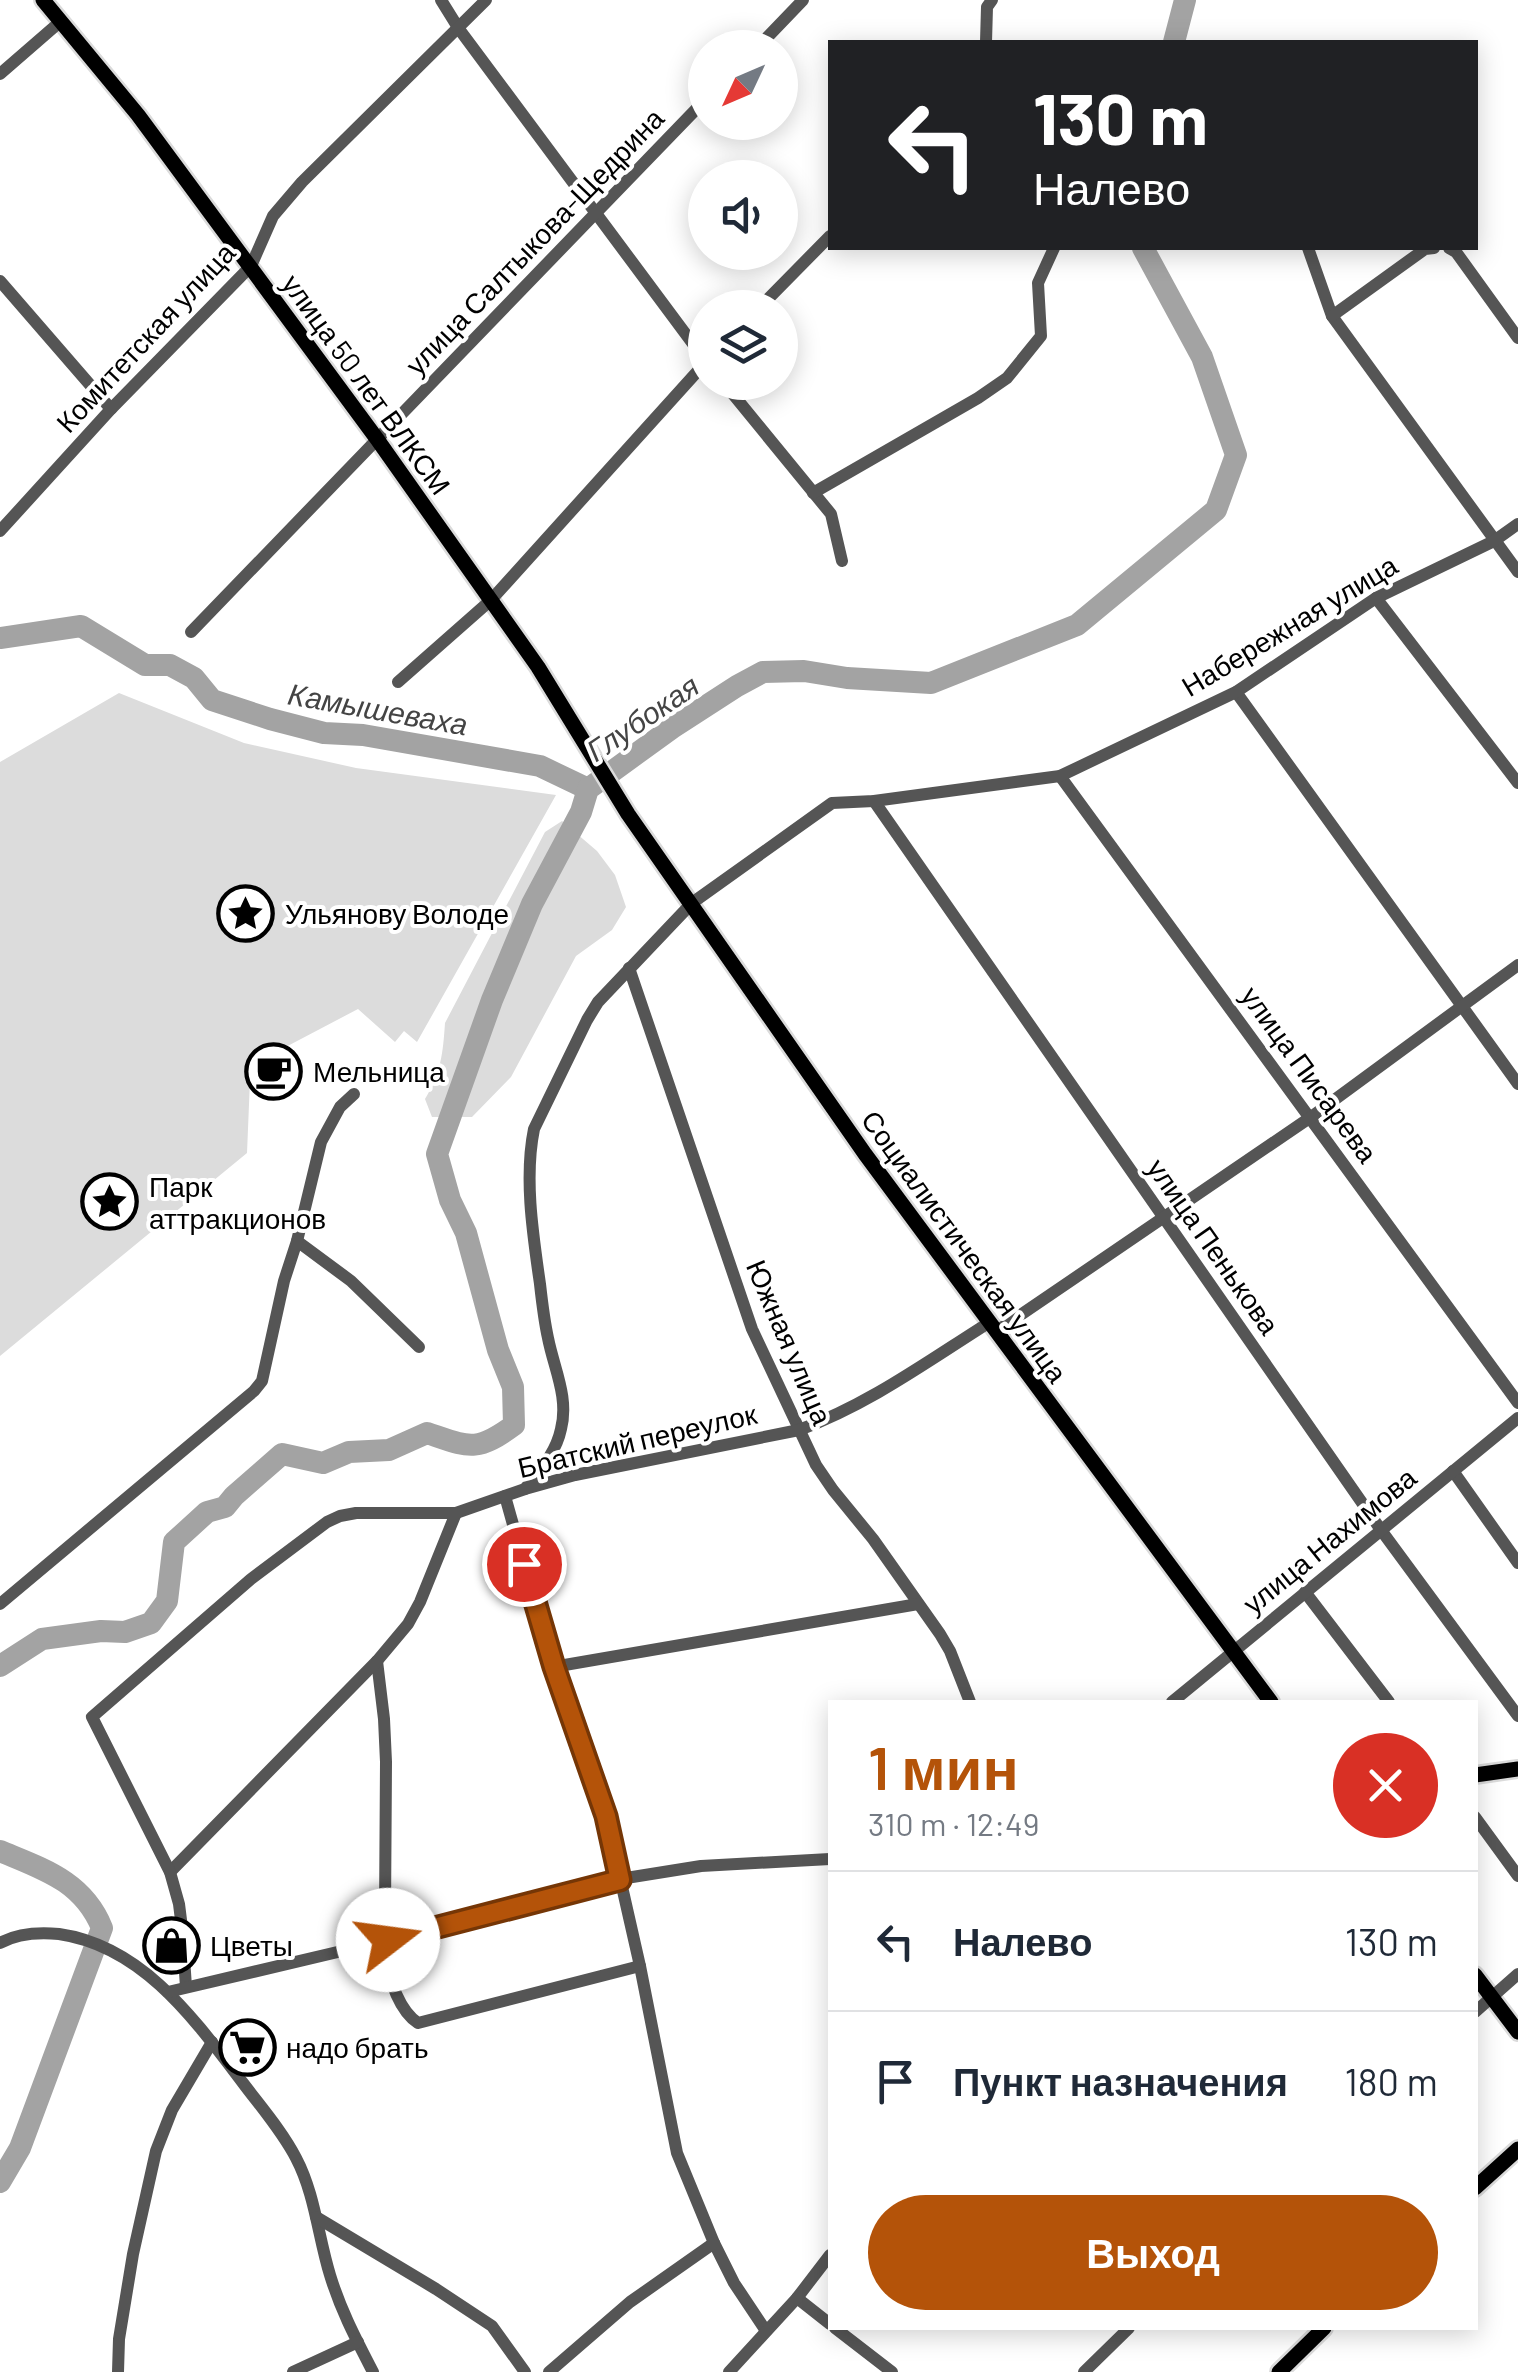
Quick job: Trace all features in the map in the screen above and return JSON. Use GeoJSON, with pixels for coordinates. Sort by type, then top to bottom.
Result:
{"type":"FeatureCollection","features":[{"type":"Feature","properties":{"kind":"main road","name":"улица 50 лет ВЛКСМ"},"geometry":{"type":"LineString","coordinates":[[44,0],[138,115],[377,440],[538,667],[628,814]]}},
{"type":"Feature","properties":{"kind":"main road","name":"Социалистическая улица"},"geometry":{"type":"LineString","coordinates":[[628,814],[865,1154],[1269,1700]]}},
{"type":"Feature","properties":{"kind":"main road"},"geometry":{"type":"LineString","coordinates":[[1478,1775],[1518,1769]]}},
{"type":"Feature","properties":{"kind":"main road"},"geometry":{"type":"LineString","coordinates":[[1478,1979],[1518,2032]]}},
{"type":"Feature","properties":{"kind":"main road"},"geometry":{"type":"LineString","coordinates":[[1478,2185],[1518,2150]]}},
{"type":"Feature","properties":{"kind":"main road"},"geometry":{"type":"LineString","coordinates":[[1279,2372],[1322,2330]]}},
{"type":"Feature","properties":{"kind":"street"},"geometry":{"type":"LineString","coordinates":[[441,0],[688,339]]}},
{"type":"Feature","properties":{"kind":"street","name":"Комитетская улица"},"geometry":{"type":"LineString","coordinates":[[0,531],[111,409],[252,266],[273,216],[302,182],[486,0]]}},
{"type":"Feature","properties":{"kind":"street"},"geometry":{"type":"LineString","coordinates":[[774,30],[803,0]]}},
{"type":"Feature","properties":{"kind":"street"},"geometry":{"type":"LineString","coordinates":[[986,40],[987,8],[992,0]]}},
{"type":"Feature","properties":{"kind":"street"},"geometry":{"type":"LineString","coordinates":[[0,74],[60,21]]}},
{"type":"Feature","properties":{"kind":"street","name":"улица Салтыкова-Щедрина"},"geometry":{"type":"LineString","coordinates":[[192,632],[688,117]]}},
{"type":"Feature","properties":{"kind":"street"},"geometry":{"type":"LineString","coordinates":[[778,290],[828,238]]}},
{"type":"Feature","properties":{"kind":"street"},"geometry":{"type":"LineString","coordinates":[[813,493],[1007,378],[1041,336],[1038,282],[1053,250]]}},
{"type":"Feature","properties":{"kind":"street"},"geometry":{"type":"LineString","coordinates":[[1309,250],[1332,316],[1518,572]]}},
{"type":"Feature","properties":{"kind":"street"},"geometry":{"type":"LineString","coordinates":[[1332,316],[1425,250]]}},
{"type":"Feature","properties":{"kind":"street"},"geometry":{"type":"LineString","coordinates":[[1452,250],[1518,338]]}},
{"type":"Feature","properties":{"kind":"street"},"geometry":{"type":"LineString","coordinates":[[0,281],[111,409]]}},
{"type":"Feature","properties":{"kind":"street"},"geometry":{"type":"LineString","coordinates":[[398,682],[491,600],[688,381]]}},
{"type":"Feature","properties":{"kind":"street"},"geometry":{"type":"LineString","coordinates":[[738,400],[831,514],[842,562]]}},
{"type":"Feature","properties":{"kind":"street","name":"Набережная улица"},"geometry":{"type":"LineString","coordinates":[[525,1488],[556,1445],[564,1407],[547,1336],[531,1222],[534,1129],[598,1002],[692,903],[832,803],[1060,776],[1236,692],[1376,598],[1494,541],[1518,524]]}},
{"type":"Feature","properties":{"kind":"street"},"geometry":{"type":"LineString","coordinates":[[1376,598],[1518,783]]}},
{"type":"Feature","properties":{"kind":"street"},"geometry":{"type":"LineString","coordinates":[[1236,692],[1518,1084]]}},
{"type":"Feature","properties":{"kind":"street","name":"улица Писарева"},"geometry":{"type":"LineString","coordinates":[[1060,776],[1518,1403]]}},
{"type":"Feature","properties":{"kind":"street","name":"улица Пенькова"},"geometry":{"type":"LineString","coordinates":[[874,801],[1382,1530],[1518,1716]]}},
{"type":"Feature","properties":{"kind":"street","name":"Братский переулок"},"geometry":{"type":"LineString","coordinates":[[505,1496],[576,1475],[799,1430],[859,1404],[994,1327],[1164,1217],[1312,1117],[1518,965]]}},
{"type":"Feature","properties":{"kind":"street","name":"Южная улица"},"geometry":{"type":"LineString","coordinates":[[628,968],[752,1329],[799,1430],[824,1478],[866,1530],[950,1651],[969,1700]]}},
{"type":"Feature","properties":{"kind":"street"},"geometry":{"type":"LineString","coordinates":[[0,1604],[262,1382],[320,1142],[340,1107],[354,1094]]}},
{"type":"Feature","properties":{"kind":"street"},"geometry":{"type":"LineString","coordinates":[[297,1241],[351,1281],[419,1347]]}},
{"type":"Feature","properties":{"kind":"street","name":"улица Нахимова"},"geometry":{"type":"LineString","coordinates":[[1174,1700],[1518,1418]]}},
{"type":"Feature","properties":{"kind":"street"},"geometry":{"type":"LineString","coordinates":[[1453,1471],[1518,1563]]}},
{"type":"Feature","properties":{"kind":"street"},"geometry":{"type":"LineString","coordinates":[[186,1987],[182,1928],[170,1872],[92,1716],[251,1578],[327,1522],[356,1514],[456,1513],[505,1496],[554,1667],[606,1816],[677,2153],[714,2243],[734,2283],[766,2331]]}},
{"type":"Feature","properties":{"kind":"street"},"geometry":{"type":"LineString","coordinates":[[170,1872],[377,1661],[408,1624],[456,1513]]}},
{"type":"Feature","properties":{"kind":"street"},"geometry":{"type":"LineString","coordinates":[[1304,1592],[1387,1700]]}},
{"type":"Feature","properties":{"kind":"street"},"geometry":{"type":"LineString","coordinates":[[554,1667],[918,1604]]}},
{"type":"Feature","properties":{"kind":"street"},"geometry":{"type":"LineString","coordinates":[[377,1661],[384,1720],[384,1941],[397,1996],[412,2019],[418,2022],[640,1966]]}},
{"type":"Feature","properties":{"kind":"street"},"geometry":{"type":"LineString","coordinates":[[1478,1821],[1518,1876]]}},
{"type":"Feature","properties":{"kind":"street"},"geometry":{"type":"LineString","coordinates":[[168,1992],[620,1880],[701,1866],[828,1860]]}},
{"type":"Feature","properties":{"kind":"street"},"geometry":{"type":"LineString","coordinates":[[0,1944],[40,1932],[78,1937],[117,1953],[168,1992],[212,2042],[297,2159],[344,2317],[373,2372]]}},
{"type":"Feature","properties":{"kind":"street"},"geometry":{"type":"LineString","coordinates":[[1478,2009],[1518,1974]]}},
{"type":"Feature","properties":{"kind":"street"},"geometry":{"type":"LineString","coordinates":[[118,2372],[119,2339],[133,2254],[156,2150],[172,2110],[212,2042]]}},
{"type":"Feature","properties":{"kind":"street"},"geometry":{"type":"LineString","coordinates":[[316,2218],[492,2326],[525,2372]]}},
{"type":"Feature","properties":{"kind":"street"},"geometry":{"type":"LineString","coordinates":[[548,2372],[630,2302],[714,2243]]}},
{"type":"Feature","properties":{"kind":"street"},"geometry":{"type":"LineString","coordinates":[[729,2372],[828,2258]]}},
{"type":"Feature","properties":{"kind":"street"},"geometry":{"type":"LineString","coordinates":[[797,2298],[828,2323]]}},
{"type":"Feature","properties":{"kind":"street"},"geometry":{"type":"LineString","coordinates":[[837,2330],[892,2372]]}},
{"type":"Feature","properties":{"kind":"street"},"geometry":{"type":"LineString","coordinates":[[1084,2372],[1127,2330]]}},
{"type":"Feature","properties":{"kind":"street"},"geometry":{"type":"LineString","coordinates":[[293,2372],[358,2342]]}},
{"type":"Feature","properties":{"kind":"shaded area"},"geometry":{"type":"Polygon","coordinates":[[[119,693],[244,743],[356,768],[556,795],[417,1042],[404,1031],[395,1042],[358,1009],[280,1050],[250,1080],[247,1153],[0,1356],[0,762],[119,693]]]}},
{"type":"Feature","properties":{"kind":"shaded area"},"geometry":{"type":"Polygon","coordinates":[[[562,821],[597,851],[615,875],[626,907],[612,930],[576,956],[511,1077],[472,1117],[432,1117],[425,1099],[440,1062],[445,1023],[545,832],[562,821]]]}},
{"type":"Feature","properties":{"kind":"waterway","name":"Глубокая"},"geometry":{"type":"LineString","coordinates":[[1175,40],[1185,0]]}},
{"type":"Feature","properties":{"kind":"waterway","name":"Глубокая"},"geometry":{"type":"LineString","coordinates":[[0,1666],[42,1639],[101,1631],[125,1632],[151,1623],[167,1601],[174,1542],[207,1512],[225,1507],[282,1454],[323,1463],[349,1452],[389,1450],[427,1433],[453,1442],[481,1444],[514,1425],[513,1387],[498,1350],[466,1233],[450,1200],[437,1154],[492,1000],[532,904],[581,812],[588,789],[672,728],[763,672],[804,671],[931,683],[1077,625],[1216,510],[1236,455],[1202,357],[1144,250]]}},
{"type":"Feature","properties":{"kind":"waterway","name":"Камышеваха"},"geometry":{"type":"LineString","coordinates":[[0,638],[81,626],[145,665],[170,665],[194,678],[212,700],[270,719],[324,733],[363,735],[540,766],[588,789]]}},
{"type":"Feature","properties":{"kind":"waterway","name":"Глубокая"},"geometry":{"type":"LineString","coordinates":[[0,1851],[73,1888],[102,1928],[20,2148],[0,2182]]}},
{"type":"Feature","properties":{"kind":"place","name":"Ульянову Володе"},"geometry":{"type":"Point","coordinates":[246,913]}},
{"type":"Feature","properties":{"kind":"place","name":"Мельница"},"geometry":{"type":"Point","coordinates":[274,1071]}},
{"type":"Feature","properties":{"kind":"place","name":"Парк аттракционов"},"geometry":{"type":"Point","coordinates":[110,1202]}},
{"type":"Feature","properties":{"kind":"place","name":"Цветы"},"geometry":{"type":"Point","coordinates":[171,1945]}},
{"type":"Feature","properties":{"kind":"place","name":"надо брать"},"geometry":{"type":"Point","coordinates":[247,2047]}},
{"type":"Feature","properties":{"kind":"route"},"geometry":{"type":"LineString","coordinates":[[388,1940],[620,1880],[606,1816],[554,1667],[524,1564]]}}]}
